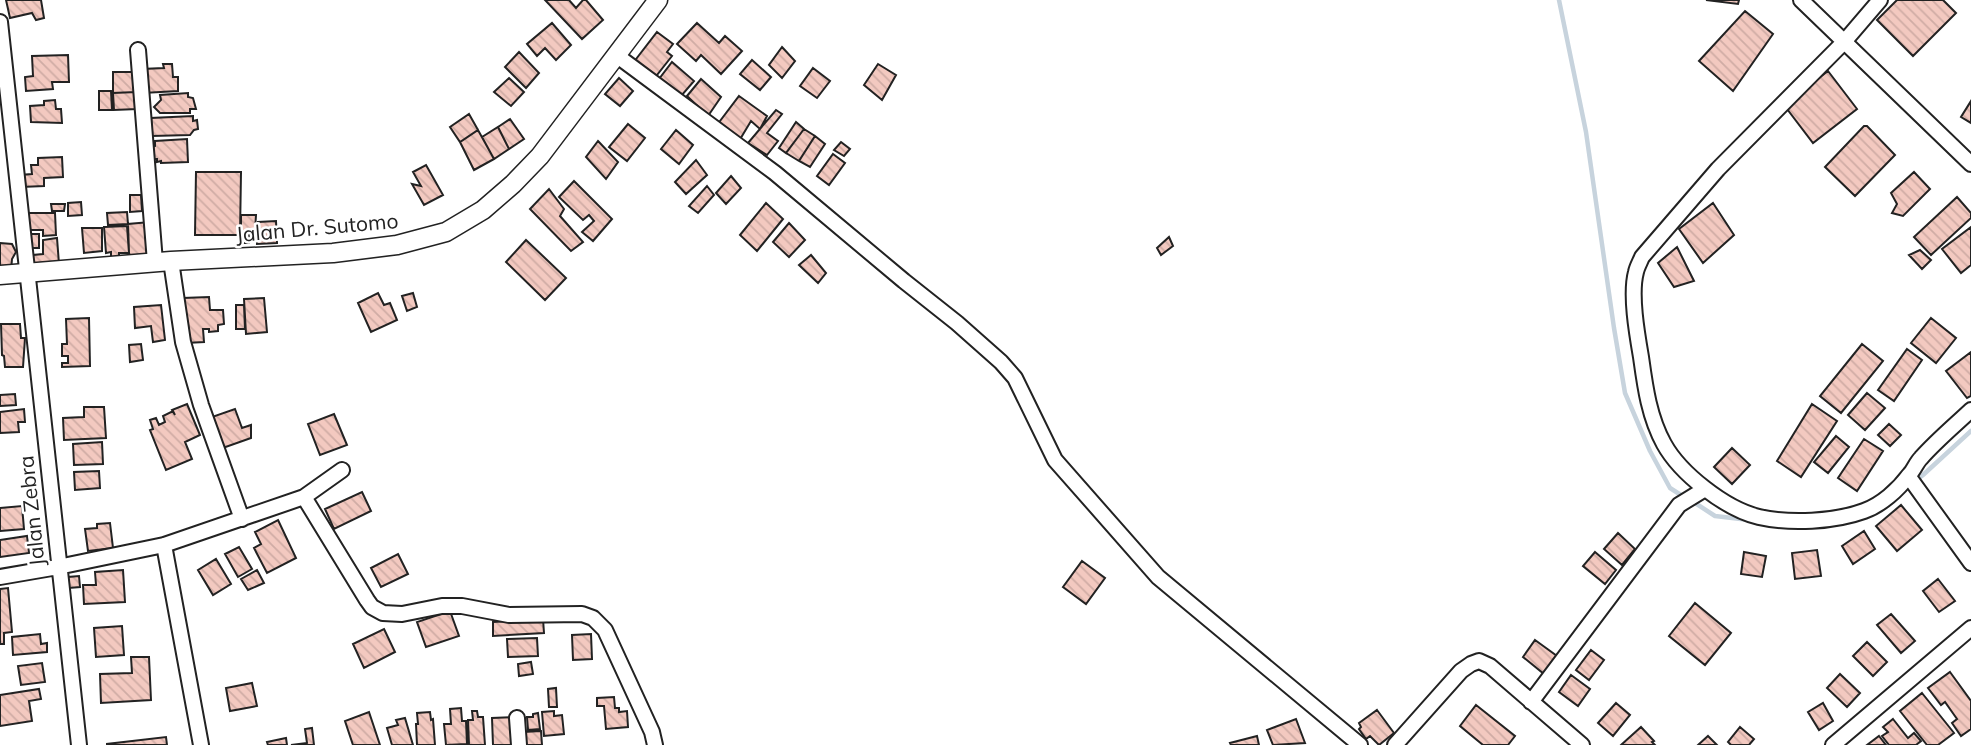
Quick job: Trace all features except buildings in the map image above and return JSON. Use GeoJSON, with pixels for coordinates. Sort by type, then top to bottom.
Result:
{"type":"FeatureCollection","features":[{"type":"Feature","properties":{"kind":"street","name":"Jalan Dr. Sutomo"},"geometry":{"type":"LineString","coordinates":[[0,275],[163,262],[334,253],[397,245],[446,232],[483,210],[540,156],[658,0]]}},
{"type":"Feature","properties":{"kind":"street"},"geometry":{"type":"LineString","coordinates":[[1801,0],[1971,164]]}},
{"type":"Feature","properties":{"kind":"street"},"geometry":{"type":"LineString","coordinates":[[1880,0],[1844,42],[1718,169],[1642,257],[1636,272],[1634,289],[1636,332],[1647,398],[1655,426],[1675,460],[1700,492],[1756,516],[1786,520],[1838,518],[1866,510],[1885,499],[1910,479],[1919,460],[1971,410]]}},
{"type":"Feature","properties":{"kind":"street","name":"Jalan Zebra"},"geometry":{"type":"LineString","coordinates":[[0,22],[79,745]]}},
{"type":"Feature","properties":{"kind":"street"},"geometry":{"type":"LineString","coordinates":[[138,50],[163,262],[201,405],[242,519]]}},
{"type":"Feature","properties":{"kind":"street"},"geometry":{"type":"LineString","coordinates":[[616,55],[775,173],[1001,362],[1015,378],[1055,460],[1158,577],[1360,745]]}},
{"type":"Feature","properties":{"kind":"street"},"geometry":{"type":"LineString","coordinates":[[0,577],[164,545],[304,497],[342,470]]}},
{"type":"Feature","properties":{"kind":"street"},"geometry":{"type":"LineString","coordinates":[[1910,479],[1971,563]]}},
{"type":"Feature","properties":{"kind":"street"},"geometry":{"type":"LineString","coordinates":[[1531,702],[1679,505],[1700,492]]}},
{"type":"Feature","properties":{"kind":"street"},"geometry":{"type":"LineString","coordinates":[[304,497],[367,600],[372,607],[383,613],[402,614],[442,606],[462,606],[509,615],[582,614],[593,618],[605,630],[652,732],[654,745]]}},
{"type":"Feature","properties":{"kind":"street"},"geometry":{"type":"LineString","coordinates":[[164,545],[201,745]]}},
{"type":"Feature","properties":{"kind":"street"},"geometry":{"type":"LineString","coordinates":[[1833,745],[1971,628]]}},
{"type":"Feature","properties":{"kind":"street"},"geometry":{"type":"LineString","coordinates":[[1395,745],[1461,671],[1479,661],[1490,666],[1582,745]]}},
{"type":"Feature","properties":{"kind":"street"},"geometry":{"type":"LineString","coordinates":[[517,718],[519,745]]}},
{"type":"Feature","properties":{"kind":"waterway"},"geometry":{"type":"LineString","coordinates":[[1559,0],[1586,132],[1625,393],[1650,451],[1670,488],[1684,497]]}},
{"type":"Feature","properties":{"kind":"waterway"},"geometry":{"type":"LineString","coordinates":[[1914,482],[1971,431]]}},
{"type":"Feature","properties":{"kind":"waterway"},"geometry":{"type":"LineString","coordinates":[[1692,501],[1715,516],[1749,520]]}}]}
